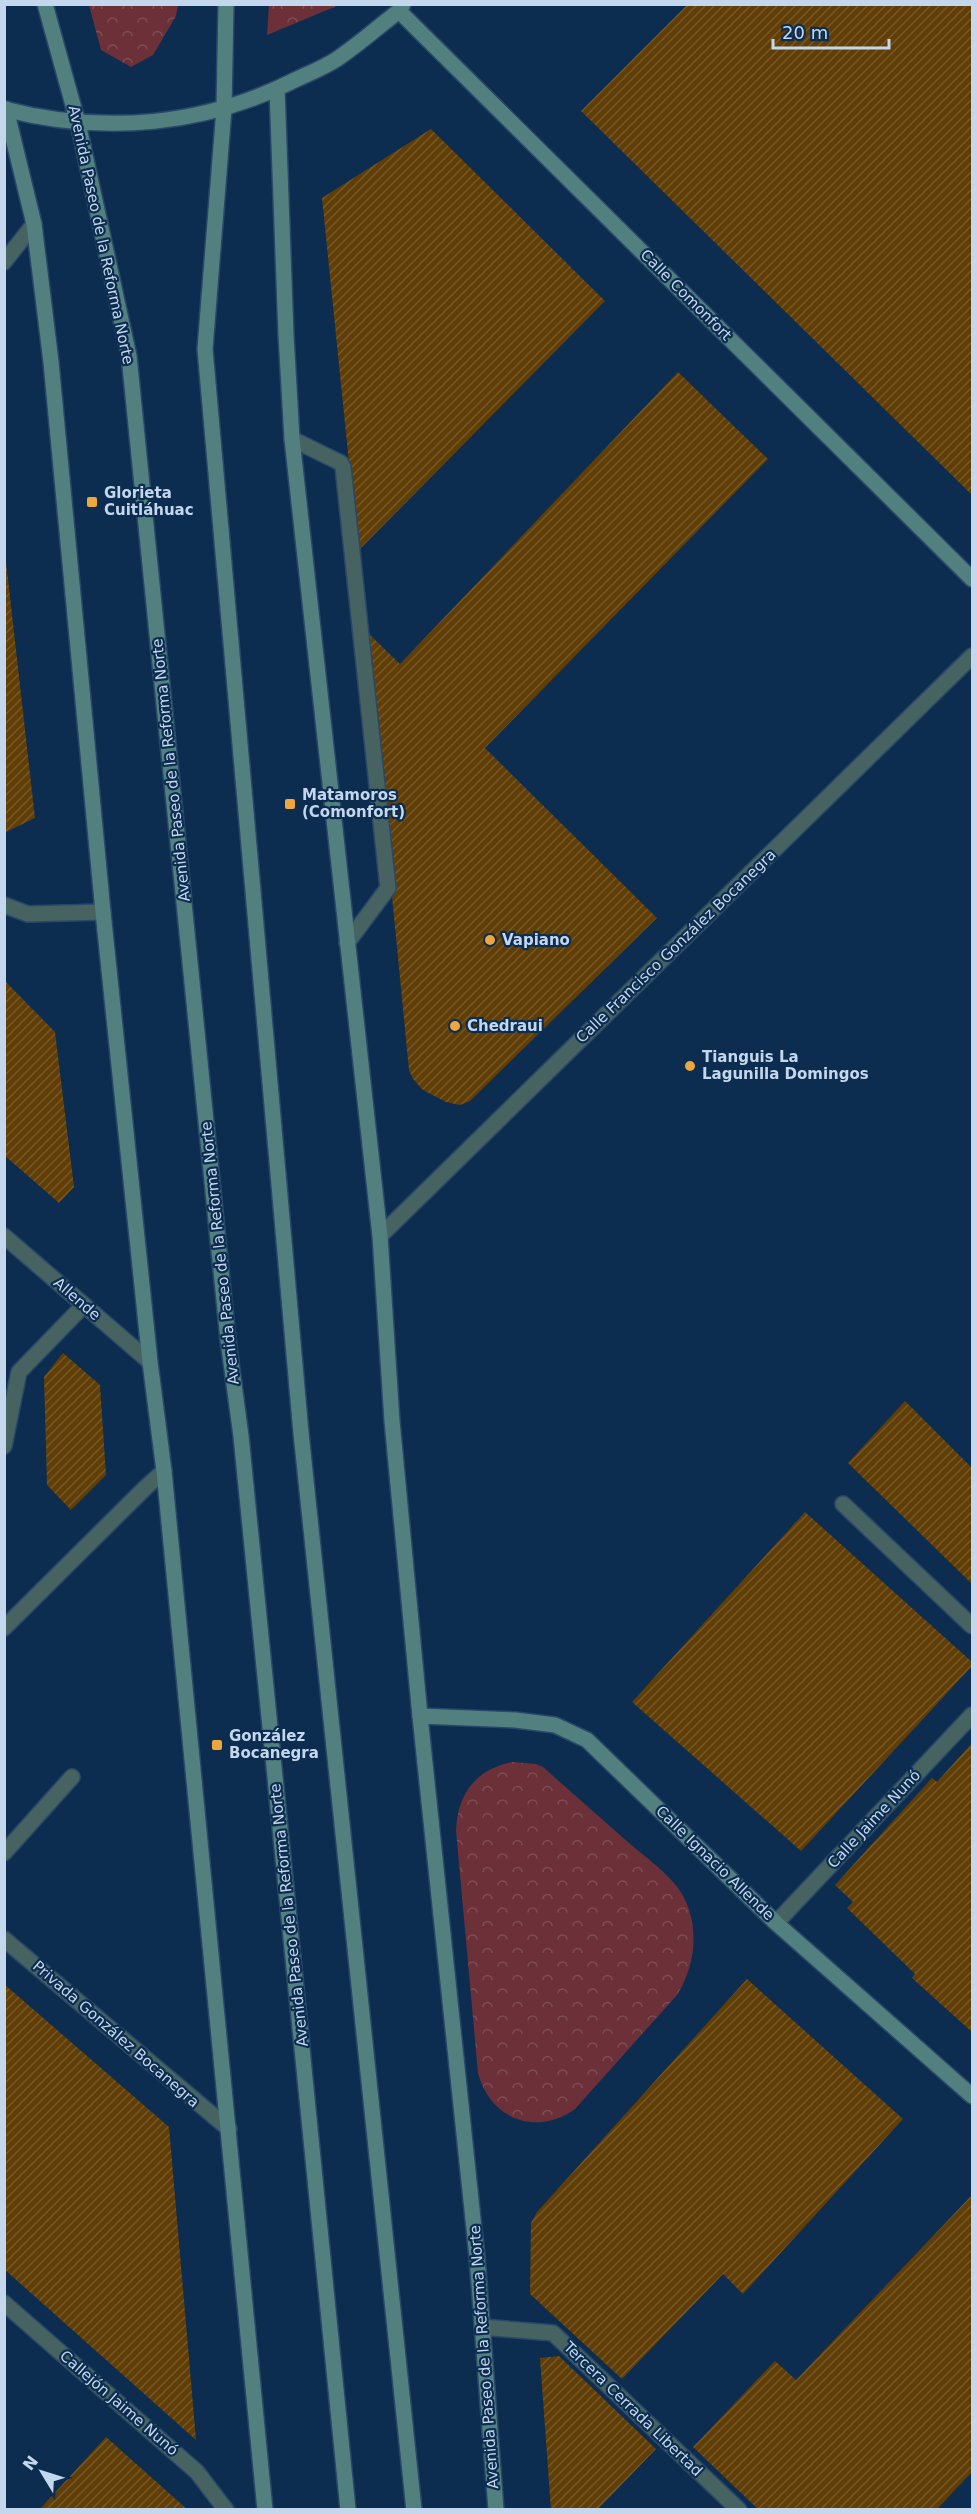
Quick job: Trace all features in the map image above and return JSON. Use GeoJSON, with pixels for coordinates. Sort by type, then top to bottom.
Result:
{"type":"FeatureCollection","features":[{"type":"Feature","properties":{"kind":"street","name":"Avenida Paseo de la Reforma Norte"},"geometry":{"type":"LineString","coordinates":[[45,4],[78,123],[129,356],[348,2510]]}},
{"type":"Feature","properties":{"kind":"street"},"geometry":{"type":"LineString","coordinates":[[226,4],[224,109],[205,349],[301,1433],[414,2510]]}},
{"type":"Feature","properties":{"kind":"street"},"geometry":{"type":"LineString","coordinates":[[265,2510],[164,1472],[150,1362],[103,912],[51,362],[34,224],[5,109],[78,123],[148,123],[187,118],[224,109],[277,89],[336,60],[401,8]]}},
{"type":"Feature","properties":{"kind":"street","name":"Calle Comonfort"},"geometry":{"type":"LineString","coordinates":[[401,8],[972,579]]}},
{"type":"Feature","properties":{"kind":"street","name":"Avenida Paseo de la Reforma Norte"},"geometry":{"type":"LineString","coordinates":[[277,89],[292,439],[380,1236],[392,1421],[420,1716],[477,2257],[496,2510]]}},
{"type":"Feature","properties":{"kind":"street"},"geometry":{"type":"LineString","coordinates":[[4,262],[34,224]]}},
{"type":"Feature","properties":{"kind":"street"},"geometry":{"type":"LineString","coordinates":[[292,439],[340,463],[343,467],[388,888],[347,943]]}},
{"type":"Feature","properties":{"kind":"street","name":"Calle Francisco González Bocanegra"},"geometry":{"type":"LineString","coordinates":[[380,1236],[972,656]]}},
{"type":"Feature","properties":{"kind":"street"},"geometry":{"type":"LineString","coordinates":[[4,905],[28,914],[103,912]]}},
{"type":"Feature","properties":{"kind":"street","name":"Allende"},"geometry":{"type":"LineString","coordinates":[[4,1236],[150,1362]]}},
{"type":"Feature","properties":{"kind":"street"},"geometry":{"type":"LineString","coordinates":[[4,1446],[12,1371],[84,1305]]}},
{"type":"Feature","properties":{"kind":"street"},"geometry":{"type":"LineString","coordinates":[[4,1628],[145,1488],[164,1472]]}},
{"type":"Feature","properties":{"kind":"street"},"geometry":{"type":"LineString","coordinates":[[843,1504],[972,1626]]}},
{"type":"Feature","properties":{"kind":"street","name":"Calle Jaime Nunó"},"geometry":{"type":"LineString","coordinates":[[776,1923],[972,1715]]}},
{"type":"Feature","properties":{"kind":"street","name":"Calle Ignacio Allende"},"geometry":{"type":"LineString","coordinates":[[420,1716],[515,1720],[555,1725],[587,1740],[776,1923],[972,2096]]}},
{"type":"Feature","properties":{"kind":"street"},"geometry":{"type":"LineString","coordinates":[[4,1853],[72,1777]]}},
{"type":"Feature","properties":{"kind":"street","name":"Privada González Bocanegra"},"geometry":{"type":"LineString","coordinates":[[4,1938],[229,2129]]}},
{"type":"Feature","properties":{"kind":"street","name":"Callejón Jaime Nunó"},"geometry":{"type":"LineString","coordinates":[[4,2303],[198,2472],[226,2510]]}},
{"type":"Feature","properties":{"kind":"street","name":"Tercera Cerrada Libertad"},"geometry":{"type":"LineString","coordinates":[[482,2327],[553,2332],[739,2510]]}},
{"type":"Feature","properties":{"kind":"green space"},"geometry":{"type":"Polygon","coordinates":[[[89,4],[178,5],[176,16],[153,55],[131,67],[101,50],[89,4]]]}},
{"type":"Feature","properties":{"kind":"green space"},"geometry":{"type":"Polygon","coordinates":[[[269,4],[339,5],[267,35],[269,4]]]}},
{"type":"Feature","properties":{"kind":"green space"},"geometry":{"type":"Polygon","coordinates":[[[513,1762],[536,1764],[543,1767],[662,1871],[683,1895],[689,1909],[694,1938],[689,1968],[677,1995],[575,2109],[545,2122],[516,2119],[504,2112],[484,2089],[478,2073],[456,1830],[461,1805],[471,1785],[489,1770],[513,1762]]]}},
{"type":"Feature","properties":{"kind":"building"},"geometry":{"type":"Polygon","coordinates":[[[688,4],[972,4],[972,495],[581,111],[688,4]]]}},
{"type":"Feature","properties":{"kind":"building"},"geometry":{"type":"Polygon","coordinates":[[[431,129],[605,301],[358,551],[322,198],[431,129]]]}},
{"type":"Feature","properties":{"kind":"building"},"geometry":{"type":"Polygon","coordinates":[[[678,372],[768,459],[485,748],[657,918],[470,1101],[460,1105],[446,1102],[423,1090],[413,1079],[409,1070],[366,631],[400,664],[678,372]]]}},
{"type":"Feature","properties":{"kind":"building"},"geometry":{"type":"Polygon","coordinates":[[[4,544],[35,818],[4,833],[4,544]]]}},
{"type":"Feature","properties":{"kind":"building"},"geometry":{"type":"Polygon","coordinates":[[[4,980],[55,1032],[74,1187],[59,1203],[4,1155],[4,980]]]}},
{"type":"Feature","properties":{"kind":"building"},"geometry":{"type":"Polygon","coordinates":[[[63,1353],[100,1385],[106,1475],[71,1510],[47,1485],[44,1377],[63,1353]]]}},
{"type":"Feature","properties":{"kind":"building"},"geometry":{"type":"Polygon","coordinates":[[[905,1401],[972,1468],[972,1584],[848,1463],[905,1401]]]}},
{"type":"Feature","properties":{"kind":"building"},"geometry":{"type":"Polygon","coordinates":[[[805,1512],[972,1662],[972,1666],[801,1851],[632,1702],[805,1512]]]}},
{"type":"Feature","properties":{"kind":"building"},"geometry":{"type":"Polygon","coordinates":[[[972,1743],[972,2032],[912,1978],[915,1974],[847,1908],[853,1902],[835,1885],[932,1778],[937,1782],[972,1743]]]}},
{"type":"Feature","properties":{"kind":"building"},"geometry":{"type":"Polygon","coordinates":[[[747,1979],[903,2119],[743,2294],[723,2274],[622,2379],[530,2294],[531,2223],[537,2212],[747,1979]]]}},
{"type":"Feature","properties":{"kind":"building"},"geometry":{"type":"Polygon","coordinates":[[[4,1984],[169,2127],[196,2440],[4,2269],[4,1984]]]}},
{"type":"Feature","properties":{"kind":"building"},"geometry":{"type":"Polygon","coordinates":[[[972,2195],[972,2472],[936,2510],[759,2510],[693,2447],[775,2361],[796,2380],[972,2195]]]}},
{"type":"Feature","properties":{"kind":"building"},"geometry":{"type":"Polygon","coordinates":[[[559,2356],[656,2449],[597,2510],[551,2510],[540,2358],[559,2356]]]}},
{"type":"Feature","properties":{"kind":"building"},"geometry":{"type":"Polygon","coordinates":[[[106,2437],[188,2510],[39,2510],[106,2437]]]}},
{"type":"Feature","properties":{"kind":"place","name":"Glorieta Cuitláhuac"},"geometry":{"type":"Point","coordinates":[92,502]}},
{"type":"Feature","properties":{"kind":"place","name":"Matamoros (Comonfort)"},"geometry":{"type":"Point","coordinates":[290,804]}},
{"type":"Feature","properties":{"kind":"place","name":"Vapiano"},"geometry":{"type":"Point","coordinates":[490,940]}},
{"type":"Feature","properties":{"kind":"place","name":"Chedraui"},"geometry":{"type":"Point","coordinates":[455,1026]}},
{"type":"Feature","properties":{"kind":"place","name":"Tianguis La Lagunilla Domingos"},"geometry":{"type":"Point","coordinates":[690,1066]}},
{"type":"Feature","properties":{"kind":"place","name":"González Bocanegra"},"geometry":{"type":"Point","coordinates":[217,1745]}}]}
